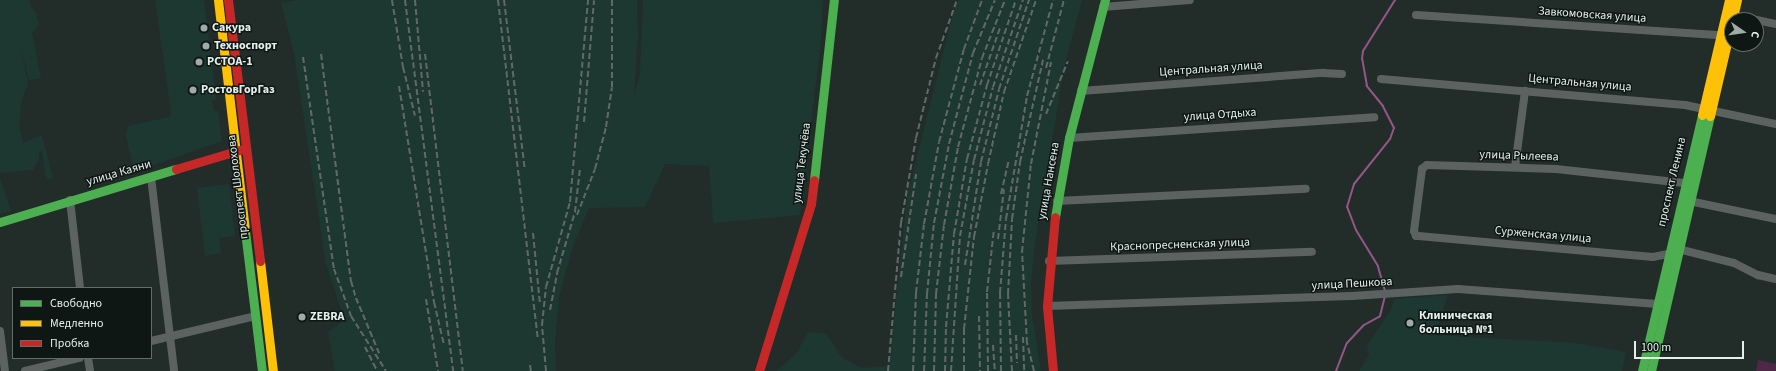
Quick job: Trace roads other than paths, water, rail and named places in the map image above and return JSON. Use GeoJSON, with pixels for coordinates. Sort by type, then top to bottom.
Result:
{"type":"FeatureCollection","features":[{"type":"Feature","properties":{"kind":"main road","name":"проспект Шолохова"},"geometry":{"type":"LineString","coordinates":[[218,0],[262,371]]}},
{"type":"Feature","properties":{"kind":"main road","name":"проспект Шолохова"},"geometry":{"type":"LineString","coordinates":[[228,0],[272,371]]}},
{"type":"Feature","properties":{"kind":"main road","name":"улица Текучёва"},"geometry":{"type":"LineString","coordinates":[[760,371],[810,204],[834,0]]}},
{"type":"Feature","properties":{"kind":"main road","name":"проспект Ленина"},"geometry":{"type":"LineString","coordinates":[[1651,371],[1689,201],[1720,35],[1729,0]]}},
{"type":"Feature","properties":{"kind":"main road","name":"проспект Ленина"},"geometry":{"type":"LineString","coordinates":[[1734,12],[1737,0]]}},
{"type":"Feature","properties":{"kind":"main road","name":"улица Нансена"},"geometry":{"type":"LineString","coordinates":[[1053,371],[1047,306],[1049,262],[1057,201],[1069,138],[1104,3]]}},
{"type":"Feature","properties":{"kind":"main road","name":"проспект Ленина"},"geometry":{"type":"LineString","coordinates":[[1642,371],[1684,183],[1724,46]]}},
{"type":"Feature","properties":{"kind":"main road","name":"улица Каяни"},"geometry":{"type":"LineString","coordinates":[[0,222],[246,148]]}},
{"type":"Feature","properties":{"kind":"street"},"geometry":{"type":"LineString","coordinates":[[1104,3],[1190,0]]}},
{"type":"Feature","properties":{"kind":"street","name":"Завкомовская улица"},"geometry":{"type":"LineString","coordinates":[[1416,15],[1720,35]]}},
{"type":"Feature","properties":{"kind":"street"},"geometry":{"type":"LineString","coordinates":[[1764,21],[1776,24]]}},
{"type":"Feature","properties":{"kind":"street","name":"Центральная улица"},"geometry":{"type":"LineString","coordinates":[[1081,91],[1323,73],[1342,74]]}},
{"type":"Feature","properties":{"kind":"street","name":"Центральная улица"},"geometry":{"type":"LineString","coordinates":[[1381,79],[1525,90],[1706,108],[1776,124]]}},
{"type":"Feature","properties":{"kind":"street"},"geometry":{"type":"LineString","coordinates":[[1515,167],[1525,90]]}},
{"type":"Feature","properties":{"kind":"street","name":"улица Отдыха"},"geometry":{"type":"LineString","coordinates":[[1069,138],[1374,117]]}},
{"type":"Feature","properties":{"kind":"street","name":"улица Рылеева"},"geometry":{"type":"LineString","coordinates":[[1416,236],[1414,232],[1422,169],[1427,165],[1515,167],[1684,183]]}},
{"type":"Feature","properties":{"kind":"street"},"geometry":{"type":"LineString","coordinates":[[151,177],[174,371]]}},
{"type":"Feature","properties":{"kind":"street"},"geometry":{"type":"LineString","coordinates":[[1057,201],[1306,190]]}},
{"type":"Feature","properties":{"kind":"street"},"geometry":{"type":"LineString","coordinates":[[70,200],[80,287]]}},
{"type":"Feature","properties":{"kind":"street"},"geometry":{"type":"LineString","coordinates":[[1689,201],[1776,219]]}},
{"type":"Feature","properties":{"kind":"street","name":"Сурженская улица"},"geometry":{"type":"LineString","coordinates":[[1416,236],[1653,257],[1668,254]]}},
{"type":"Feature","properties":{"kind":"street"},"geometry":{"type":"LineString","coordinates":[[1678,249],[1734,263],[1758,275],[1776,279]]}},
{"type":"Feature","properties":{"kind":"street","name":"Краснопресненская улица"},"geometry":{"type":"LineString","coordinates":[[1049,262],[1312,252]]}},
{"type":"Feature","properties":{"kind":"street","name":"улица Пешкова"},"geometry":{"type":"LineString","coordinates":[[1047,306],[1352,296],[1458,289],[1657,304]]}},
{"type":"Feature","properties":{"kind":"street"},"geometry":{"type":"LineString","coordinates":[[152,341],[256,316]]}},
{"type":"Feature","properties":{"kind":"street"},"geometry":{"type":"LineString","coordinates":[[0,331],[5,371]]}},
{"type":"Feature","properties":{"kind":"street"},"geometry":{"type":"LineString","coordinates":[[25,371],[75,359]]}},
{"type":"Feature","properties":{"kind":"street"},"geometry":{"type":"LineString","coordinates":[[88,359],[90,371]]}},
{"type":"Feature","properties":{"kind":"waterway"},"geometry":{"type":"LineString","coordinates":[[1385,291],[1378,266],[1356,230],[1347,207],[1354,184],[1390,139],[1394,128],[1383,106],[1367,86],[1362,59],[1363,51],[1395,0]]}},
{"type":"Feature","properties":{"kind":"waterway"},"geometry":{"type":"LineString","coordinates":[[1336,371],[1347,343],[1364,325],[1380,316],[1385,296]]}},
{"type":"Feature","properties":{"kind":"railway"},"geometry":{"type":"LineString","coordinates":[[392,0],[403,67],[415,116]]}},
{"type":"Feature","properties":{"kind":"railway"},"geometry":{"type":"LineString","coordinates":[[405,0],[453,371]]}},
{"type":"Feature","properties":{"kind":"railway"},"geometry":{"type":"LineString","coordinates":[[415,0],[423,92]]}},
{"type":"Feature","properties":{"kind":"railway"},"geometry":{"type":"LineString","coordinates":[[498,0],[538,339]]}},
{"type":"Feature","properties":{"kind":"railway"},"geometry":{"type":"LineString","coordinates":[[504,0],[525,170]]}},
{"type":"Feature","properties":{"kind":"railway"},"geometry":{"type":"LineString","coordinates":[[546,371],[542,325],[546,287],[570,202],[588,0]]}},
{"type":"Feature","properties":{"kind":"railway"},"geometry":{"type":"LineString","coordinates":[[584,122],[594,0]]}},
{"type":"Feature","properties":{"kind":"railway"},"geometry":{"type":"LineString","coordinates":[[577,215],[595,169],[606,127],[612,87],[612,0]]}},
{"type":"Feature","properties":{"kind":"railway"},"geometry":{"type":"LineString","coordinates":[[888,371],[901,223],[916,138],[936,58],[957,0]]}},
{"type":"Feature","properties":{"kind":"railway"},"geometry":{"type":"LineString","coordinates":[[913,371],[916,293],[924,224],[939,142],[964,49],[982,0]]}},
{"type":"Feature","properties":{"kind":"railway"},"geometry":{"type":"LineString","coordinates":[[924,371],[927,294],[934,223],[949,144],[973,53],[995,0]]}},
{"type":"Feature","properties":{"kind":"railway"},"geometry":{"type":"LineString","coordinates":[[934,371],[936,294],[944,225],[958,147],[982,58],[1005,0]]}},
{"type":"Feature","properties":{"kind":"railway"},"geometry":{"type":"LineString","coordinates":[[945,371],[946,327],[954,234],[967,159],[987,85],[1016,0]]}},
{"type":"Feature","properties":{"kind":"railway"},"geometry":{"type":"LineString","coordinates":[[951,371],[960,236],[974,160],[993,87],[1023,0]]}},
{"type":"Feature","properties":{"kind":"railway"},"geometry":{"type":"LineString","coordinates":[[965,265],[981,162],[999,89],[1029,0]]}},
{"type":"Feature","properties":{"kind":"railway"},"geometry":{"type":"LineString","coordinates":[[964,371],[964,329],[974,237],[988,164],[1004,92],[1036,0]]}},
{"type":"Feature","properties":{"kind":"railway"},"geometry":{"type":"LineString","coordinates":[[1001,371],[1000,293],[1006,219],[1027,96],[1053,0]]}},
{"type":"Feature","properties":{"kind":"railway"},"geometry":{"type":"LineString","coordinates":[[1046,68],[1064,0]]}},
{"type":"Feature","properties":{"kind":"railway"},"geometry":{"type":"LineString","coordinates":[[980,85],[1000,28]]}},
{"type":"Feature","properties":{"kind":"railway"},"geometry":{"type":"LineString","coordinates":[[321,54],[351,281],[356,298],[379,353]]}},
{"type":"Feature","properties":{"kind":"railway"},"geometry":{"type":"LineString","coordinates":[[425,54],[463,371]]}},
{"type":"Feature","properties":{"kind":"railway"},"geometry":{"type":"LineString","coordinates":[[303,57],[334,269],[351,316],[386,371]]}},
{"type":"Feature","properties":{"kind":"railway"},"geometry":{"type":"LineString","coordinates":[[1012,371],[1008,294],[1012,219],[1020,162],[1043,60]]}},
{"type":"Feature","properties":{"kind":"railway"},"geometry":{"type":"LineString","coordinates":[[1046,114],[1068,61]]}},
{"type":"Feature","properties":{"kind":"railway"},"geometry":{"type":"LineString","coordinates":[[1034,371],[1027,343],[1022,252],[1031,164],[1051,62]]}},
{"type":"Feature","properties":{"kind":"railway"},"geometry":{"type":"LineString","coordinates":[[399,86],[434,302],[444,345]]}},
{"type":"Feature","properties":{"kind":"railway"},"geometry":{"type":"LineString","coordinates":[[1001,194],[1009,159]]}},
{"type":"Feature","properties":{"kind":"railway"},"geometry":{"type":"LineString","coordinates":[[550,310],[557,273],[575,212],[580,168]]}},
{"type":"Feature","properties":{"kind":"railway"},"geometry":{"type":"LineString","coordinates":[[901,277],[916,174]]}},
{"type":"Feature","properties":{"kind":"railway"},"geometry":{"type":"LineString","coordinates":[[998,239],[1004,189]]}},
{"type":"Feature","properties":{"kind":"railway"},"geometry":{"type":"LineString","coordinates":[[988,371],[987,292],[994,229]]}},
{"type":"Feature","properties":{"kind":"railway"},"geometry":{"type":"LineString","coordinates":[[533,233],[540,305]]}},
{"type":"Feature","properties":{"kind":"railway"},"geometry":{"type":"LineString","coordinates":[[426,299],[438,371]]}},
{"type":"Feature","properties":{"kind":"railway"},"geometry":{"type":"LineString","coordinates":[[979,316],[980,371]]}},
{"type":"Feature","properties":{"kind":"railway"},"geometry":{"type":"LineString","coordinates":[[1016,335],[1017,363]]}},
{"type":"Feature","properties":{"kind":"railway"},"geometry":{"type":"LineString","coordinates":[[1023,337],[1024,371]]}},
{"type":"Feature","properties":{"kind":"railway"},"geometry":{"type":"LineString","coordinates":[[993,345],[995,371]]}},
{"type":"Feature","properties":{"kind":"railway"},"geometry":{"type":"LineString","coordinates":[[365,347],[377,371]]}},
{"type":"Feature","properties":{"kind":"railway"},"geometry":{"type":"LineString","coordinates":[[530,365],[531,371]]}},
{"type":"Feature","properties":{"kind":"place","name":"Сакура"},"geometry":{"type":"Point","coordinates":[204,28]}},
{"type":"Feature","properties":{"kind":"place","name":"Техноспорт"},"geometry":{"type":"Point","coordinates":[206,46]}},
{"type":"Feature","properties":{"kind":"place","name":"РСТОА-1"},"geometry":{"type":"Point","coordinates":[199,62]}},
{"type":"Feature","properties":{"kind":"place","name":"РостовГорГаз"},"geometry":{"type":"Point","coordinates":[193,90]}},
{"type":"Feature","properties":{"kind":"place","name":"ZEBRA"},"geometry":{"type":"Point","coordinates":[302,317]}},
{"type":"Feature","properties":{"kind":"place","name":"Клиническая больница №1"},"geometry":{"type":"Point","coordinates":[1410,323]}}]}
